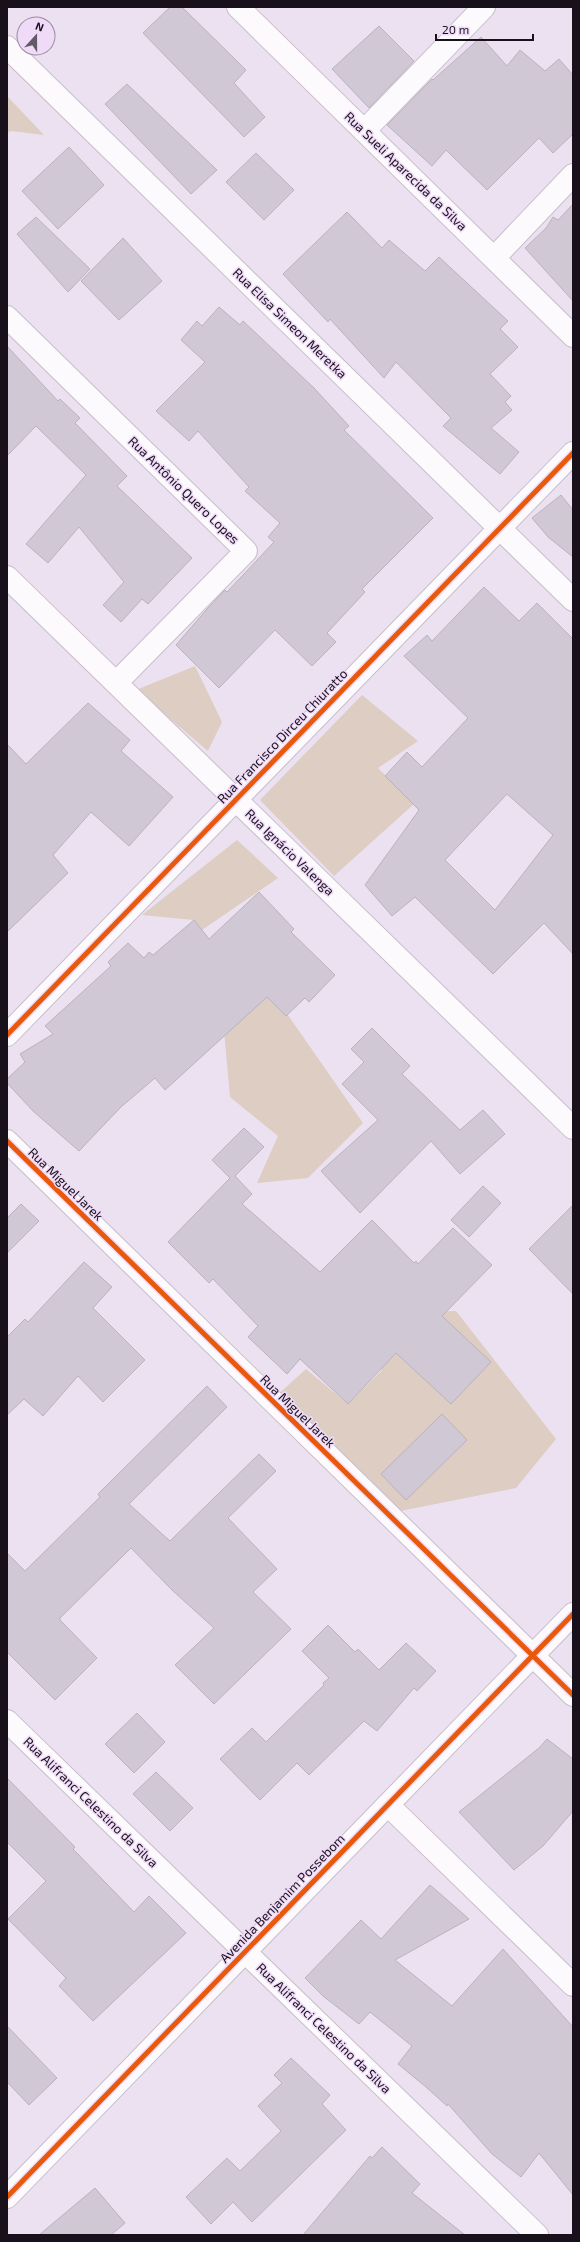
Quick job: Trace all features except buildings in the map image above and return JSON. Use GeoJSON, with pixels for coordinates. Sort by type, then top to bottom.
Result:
{"type":"FeatureCollection","features":[{"type":"Feature","properties":{"kind":"street","name":"Rua Sueli Aparecida da Silva"},"geometry":{"type":"LineString","coordinates":[[238,7],[573,336]]}},
{"type":"Feature","properties":{"kind":"street"},"geometry":{"type":"LineString","coordinates":[[364,131],[484,7]]}},
{"type":"Feature","properties":{"kind":"street","name":"Rua Elisa Simeon Meretka"},"geometry":{"type":"LineString","coordinates":[[7,47],[573,600]]}},
{"type":"Feature","properties":{"kind":"street"},"geometry":{"type":"LineString","coordinates":[[494,258],[573,175]]}},
{"type":"Feature","properties":{"kind":"street","name":"Rua Antônio Quero Lopes"},"geometry":{"type":"LineString","coordinates":[[7,317],[246,551],[116,683]]}},
{"type":"Feature","properties":{"kind":"street","name":"Rua Francisco Dirceu Chiuratto"},"geometry":{"type":"LineString","coordinates":[[7,1035],[573,453]]}},
{"type":"Feature","properties":{"kind":"street","name":"Rua Ignácio Valenga"},"geometry":{"type":"LineString","coordinates":[[7,577],[573,1128]]}},
{"type":"Feature","properties":{"kind":"street","name":"Rua Miguel Jarek"},"geometry":{"type":"LineString","coordinates":[[7,1141],[573,1696]]}},
{"type":"Feature","properties":{"kind":"street","name":"Avenida Benjamim Possebom"},"geometry":{"type":"LineString","coordinates":[[7,2197],[573,1614]]}},
{"type":"Feature","properties":{"kind":"street","name":"Rua Alifranci Celestino da Silva"},"geometry":{"type":"LineString","coordinates":[[7,1721],[537,2235]]}},
{"type":"Feature","properties":{"kind":"street"},"geometry":{"type":"LineString","coordinates":[[388,1805],[573,1985]]}},
{"type":"Feature","properties":{"kind":"shaded area"},"geometry":{"type":"Polygon","coordinates":[[[7,96],[44,135],[11,131],[7,133],[7,96]]]}},
{"type":"Feature","properties":{"kind":"shaded area"},"geometry":{"type":"Polygon","coordinates":[[[195,666],[222,722],[208,751],[136,690],[195,666]]]}},
{"type":"Feature","properties":{"kind":"shaded area"},"geometry":{"type":"Polygon","coordinates":[[[362,695],[418,741],[378,768],[414,804],[334,876],[260,800],[362,695]]]}},
{"type":"Feature","properties":{"kind":"shaded area"},"geometry":{"type":"Polygon","coordinates":[[[237,840],[278,878],[202,930],[194,920],[142,915],[237,840]]]}},
{"type":"Feature","properties":{"kind":"shaded area"},"geometry":{"type":"Polygon","coordinates":[[[258,972],[363,1123],[308,1178],[257,1183],[278,1136],[230,1097],[222,1008],[258,972]]]}},
{"type":"Feature","properties":{"kind":"shaded area"},"geometry":{"type":"Polygon","coordinates":[[[456,1311],[556,1439],[516,1488],[395,1512],[274,1398],[306,1369],[348,1404],[382,1370],[344,1341],[399,1312],[456,1311]]]}},
{"type":"Feature","properties":{"kind":"cycle path"},"geometry":{"type":"LineString","coordinates":[[7,1035],[573,453]]}},
{"type":"Feature","properties":{"kind":"cycle path"},"geometry":{"type":"LineString","coordinates":[[7,1141],[573,1695]]}},
{"type":"Feature","properties":{"kind":"cycle path"},"geometry":{"type":"LineString","coordinates":[[7,2197],[573,1614]]}}]}
